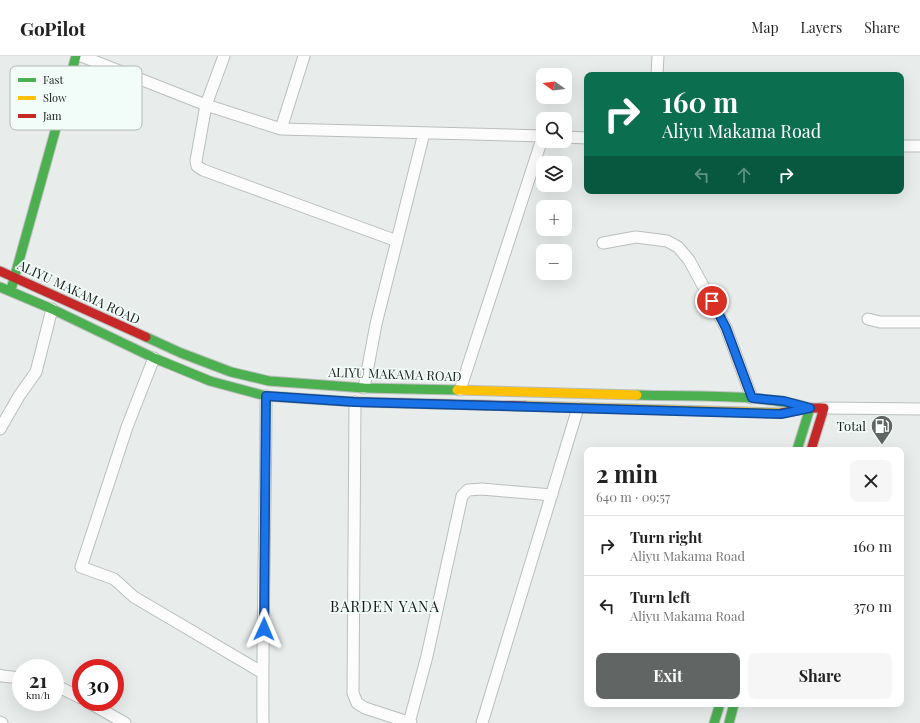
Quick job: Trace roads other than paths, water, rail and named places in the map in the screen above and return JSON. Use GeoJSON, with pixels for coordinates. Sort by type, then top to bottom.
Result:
{"type":"FeatureCollection","features":[{"type":"Feature","properties":{"kind":"street"},"geometry":{"type":"LineString","coordinates":[[73,66],[76,56]]}},
{"type":"Feature","properties":{"kind":"street"},"geometry":{"type":"LineString","coordinates":[[81,56],[107,66]]}},
{"type":"Feature","properties":{"kind":"street"},"geometry":{"type":"LineString","coordinates":[[224,56],[206,105],[196,161],[197,166],[203,170],[397,241]]}},
{"type":"Feature","properties":{"kind":"street"},"geometry":{"type":"LineString","coordinates":[[280,129],[304,56]]}},
{"type":"Feature","properties":{"kind":"street"},"geometry":{"type":"LineString","coordinates":[[657,72],[658,56]]}},
{"type":"Feature","properties":{"kind":"street"},"geometry":{"type":"LineString","coordinates":[[142,80],[206,105],[280,129],[536,136]]}},
{"type":"Feature","properties":{"kind":"street"},"geometry":{"type":"LineString","coordinates":[[10,291],[56,130]]}},
{"type":"Feature","properties":{"kind":"street"},"geometry":{"type":"LineString","coordinates":[[364,388],[376,324],[424,133]]}},
{"type":"Feature","properties":{"kind":"street"},"geometry":{"type":"LineString","coordinates":[[572,137],[584,138]]}},
{"type":"Feature","properties":{"kind":"street"},"geometry":{"type":"LineString","coordinates":[[904,146],[919,144]]}},
{"type":"Feature","properties":{"kind":"street"},"geometry":{"type":"LineString","coordinates":[[460,390],[539,148]]}},
{"type":"Feature","properties":{"kind":"street"},"geometry":{"type":"LineString","coordinates":[[603,243],[636,237],[667,241],[678,248],[689,260],[726,328],[752,398]]}},
{"type":"Feature","properties":{"kind":"street","name":"ALIYU MAKAMA ROAD"},"geometry":{"type":"LineString","coordinates":[[0,271],[181,353],[231,372],[269,381],[364,388],[546,394],[752,398],[784,401],[810,408]]}},
{"type":"Feature","properties":{"kind":"street","name":"ALIYU MAKAMA ROAD"},"geometry":{"type":"LineString","coordinates":[[0,287],[52,309],[154,358],[210,381],[266,396],[355,402],[781,414],[810,408],[824,408]]}},
{"type":"Feature","properties":{"kind":"street"},"geometry":{"type":"LineString","coordinates":[[0,429],[19,396],[36,372],[52,309]]}},
{"type":"Feature","properties":{"kind":"street"},"geometry":{"type":"LineString","coordinates":[[868,319],[880,322],[920,322]]}},
{"type":"Feature","properties":{"kind":"street"},"geometry":{"type":"LineString","coordinates":[[154,358],[126,427],[81,568],[114,579],[134,598],[263,673]]}},
{"type":"Feature","properties":{"kind":"street"},"geometry":{"type":"LineString","coordinates":[[264,723],[263,673],[266,511],[266,396]]}},
{"type":"Feature","properties":{"kind":"street"},"geometry":{"type":"LineString","coordinates":[[355,402],[353,693],[357,703],[365,708],[410,723],[427,656],[462,496],[468,490],[482,488],[552,495]]}},
{"type":"Feature","properties":{"kind":"street"},"geometry":{"type":"LineString","coordinates":[[482,723],[578,408]]}},
{"type":"Feature","properties":{"kind":"street"},"geometry":{"type":"LineString","coordinates":[[798,447],[810,408]]}},
{"type":"Feature","properties":{"kind":"street"},"geometry":{"type":"LineString","coordinates":[[812,447],[824,408],[920,409]]}},
{"type":"Feature","properties":{"kind":"street"},"geometry":{"type":"LineString","coordinates":[[0,675],[12,677]]}},
{"type":"Feature","properties":{"kind":"street"},"geometry":{"type":"LineString","coordinates":[[714,723],[719,707]]}},
{"type":"Feature","properties":{"kind":"street"},"geometry":{"type":"LineString","coordinates":[[728,723],[733,707]]}},
{"type":"Feature","properties":{"kind":"street"},"geometry":{"type":"LineString","coordinates":[[104,711],[125,723]]}},
{"type":"Feature","properties":{"kind":"place","name":"Total"},"geometry":{"type":"Point","coordinates":[882,446]}},
{"type":"Feature","properties":{"kind":"district","name":"BARDEN YANA"},"geometry":{"type":"Point","coordinates":[385,607]}}]}
